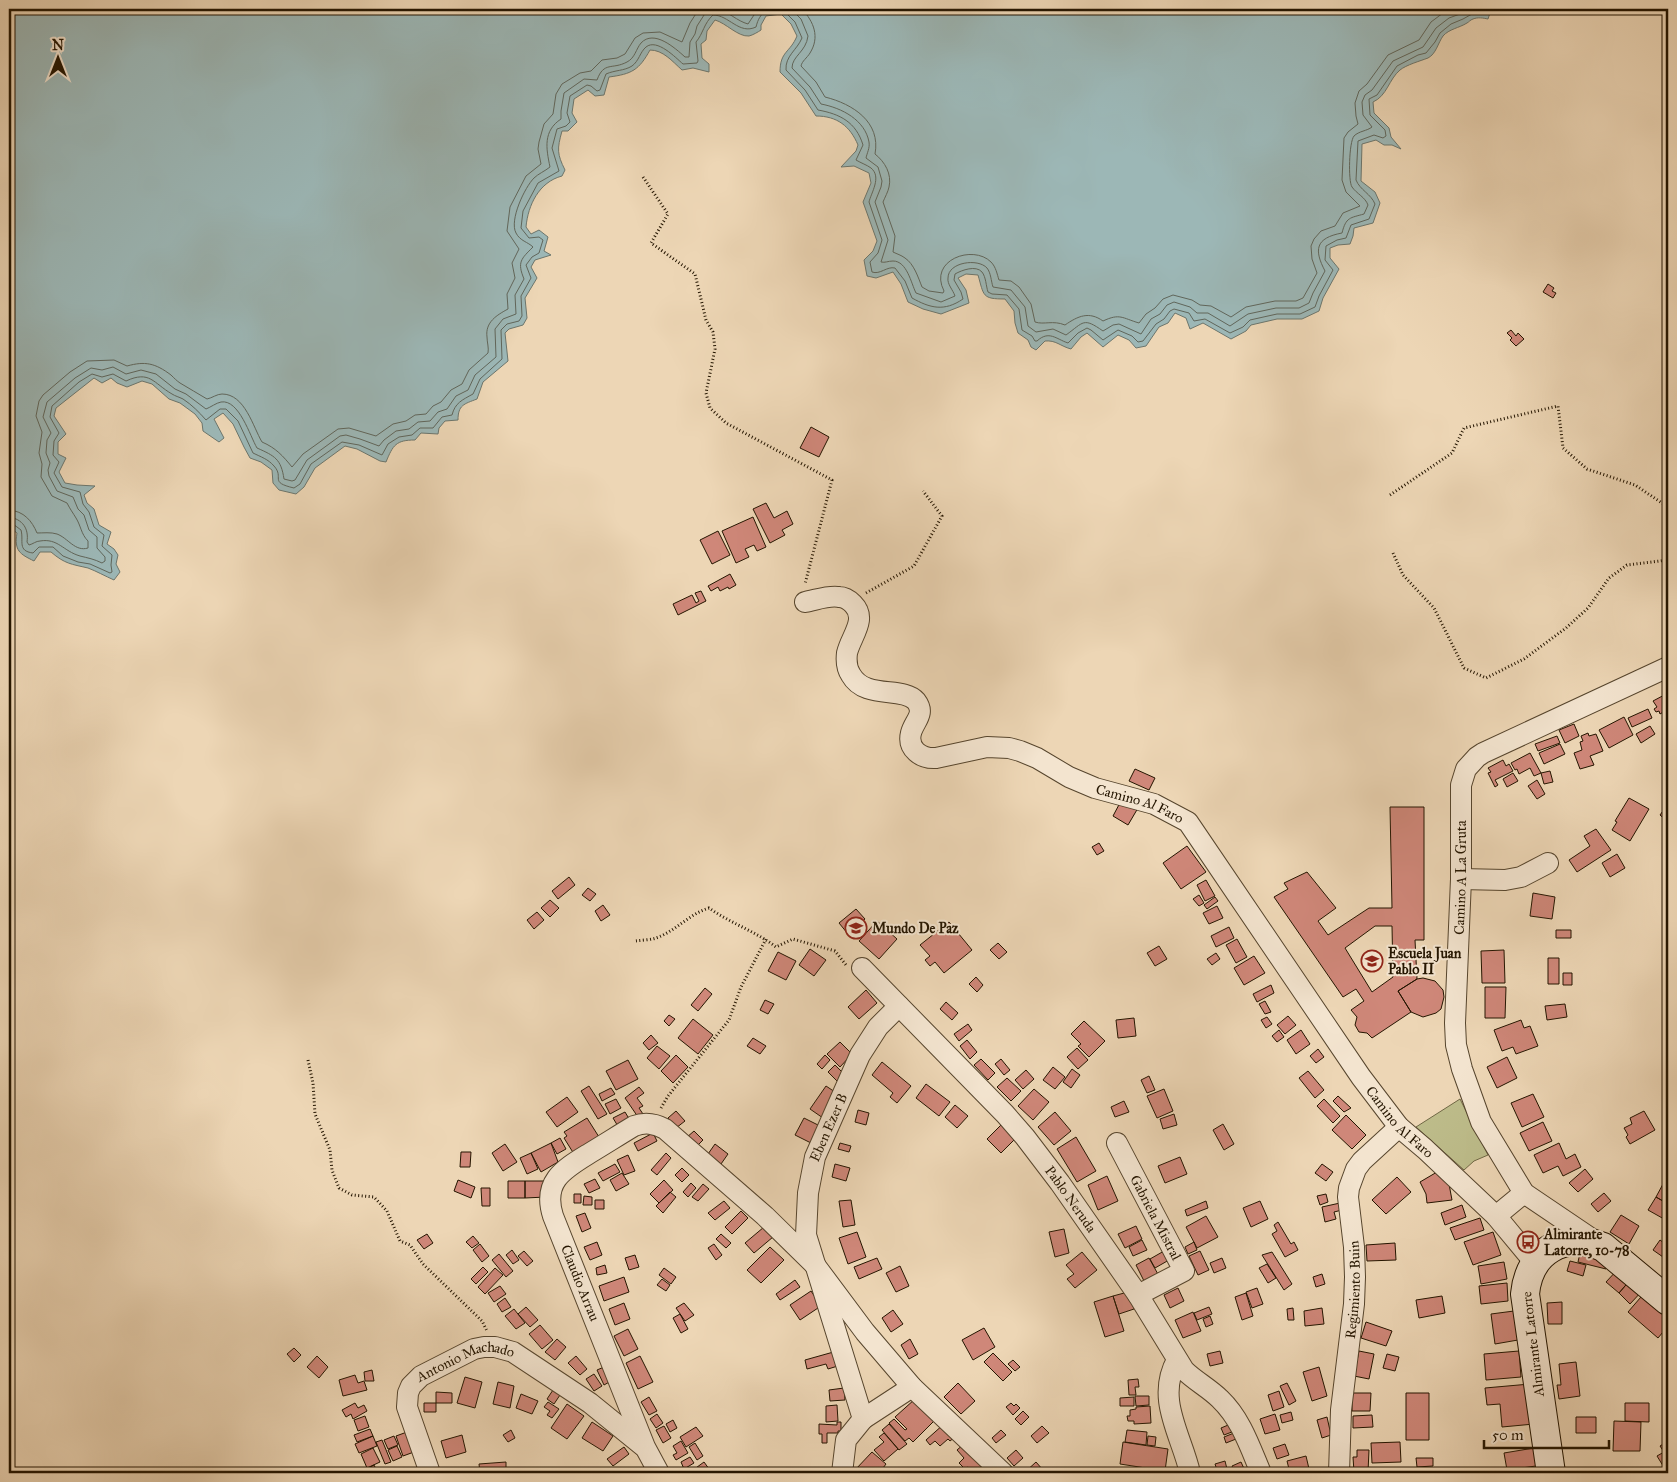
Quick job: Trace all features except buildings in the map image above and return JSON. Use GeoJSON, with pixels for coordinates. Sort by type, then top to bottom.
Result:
{"type":"FeatureCollection","features":[{"type":"Feature","properties":{"kind":"main road"},"geometry":{"type":"LineString","coordinates":[[1535,1263],[1548,1250],[1569,1242],[1581,1241],[1603,1247],[1668,1300]]}},
{"type":"Feature","properties":{"kind":"main road","name":"Almirante Latorre"},"geometry":{"type":"LineString","coordinates":[[1535,1263],[1530,1272],[1525,1294],[1550,1473]]}},
{"type":"Feature","properties":{"kind":"street"},"geometry":{"type":"LineString","coordinates":[[805,602],[839,596],[851,601]]}},
{"type":"Feature","properties":{"kind":"street","name":"Camino Al Faro"},"geometry":{"type":"LineString","coordinates":[[851,601],[860,617],[847,652],[849,672],[853,679],[866,688],[905,695],[916,701],[919,706],[919,717],[913,727],[910,740],[916,752],[922,756],[936,758],[987,748],[1020,751],[1096,788],[1154,804],[1188,822],[1355,1069],[1399,1126],[1496,1216],[1535,1263]]}},
{"type":"Feature","properties":{"kind":"street","name":"Camino A La Gruta"},"geometry":{"type":"LineString","coordinates":[[1603,1247],[1524,1193],[1481,1122],[1470,1093],[1456,1045],[1461,879],[1461,784],[1463,776],[1471,763],[1483,753],[1668,667]]}},
{"type":"Feature","properties":{"kind":"street"},"geometry":{"type":"LineString","coordinates":[[1461,879],[1505,880],[1520,877],[1548,862]]}},
{"type":"Feature","properties":{"kind":"street","name":"Pablo Neruda"},"geometry":{"type":"LineString","coordinates":[[862,968],[1025,1136],[1138,1295],[1177,1360],[1193,1379],[1214,1394],[1231,1411],[1240,1424],[1261,1473]]}},
{"type":"Feature","properties":{"kind":"street","name":"Eben Ezer B"},"geometry":{"type":"LineString","coordinates":[[863,1419],[806,1235],[808,1194],[815,1157],[860,1055],[878,1027],[899,1006]]}},
{"type":"Feature","properties":{"kind":"street","name":"Eben Ezer B"},"geometry":{"type":"LineString","coordinates":[[643,1125],[665,1129],[765,1216],[815,1265],[865,1332],[912,1387],[1003,1473]]}},
{"type":"Feature","properties":{"kind":"street","name":"Claudio Arrau"},"geometry":{"type":"LineString","coordinates":[[643,1125],[565,1169],[555,1180],[550,1202],[553,1216],[645,1447],[659,1473]]}},
{"type":"Feature","properties":{"kind":"street","name":"Regimiento Buin"},"geometry":{"type":"LineString","coordinates":[[1339,1473],[1341,1410],[1354,1304],[1355,1277],[1349,1188],[1356,1169],[1362,1160],[1399,1126]]}},
{"type":"Feature","properties":{"kind":"street","name":"Gabriela Mistral"},"geometry":{"type":"LineString","coordinates":[[1117,1143],[1184,1271],[1138,1295]]}},
{"type":"Feature","properties":{"kind":"street"},"geometry":{"type":"LineString","coordinates":[[1496,1216],[1524,1193]]}},
{"type":"Feature","properties":{"kind":"street","name":"Antonio Machado"},"geometry":{"type":"LineString","coordinates":[[430,1473],[406,1400],[411,1386],[421,1376],[474,1349],[495,1347],[513,1352],[590,1403],[645,1447]]}},
{"type":"Feature","properties":{"kind":"street"},"geometry":{"type":"LineString","coordinates":[[1177,1360],[1170,1379],[1169,1402],[1174,1429],[1184,1450],[1190,1473]]}},
{"type":"Feature","properties":{"kind":"street"},"geometry":{"type":"LineString","coordinates":[[842,1473],[846,1440],[863,1419],[912,1387]]}},
{"type":"Feature","properties":{"kind":"path"},"geometry":{"type":"LineString","coordinates":[[643,176],[668,214],[651,244],[694,274],[706,320],[713,332],[715,348],[706,393],[710,408],[726,423],[832,480],[804,589],[805,602]]}},
{"type":"Feature","properties":{"kind":"path"},"geometry":{"type":"LineString","coordinates":[[1390,495],[1452,453],[1464,428],[1558,406],[1563,448],[1587,469],[1635,484],[1668,507]]}},
{"type":"Feature","properties":{"kind":"path"},"geometry":{"type":"LineString","coordinates":[[851,601],[914,566],[942,516],[923,491]]}},
{"type":"Feature","properties":{"kind":"path"},"geometry":{"type":"LineString","coordinates":[[1393,553],[1402,575],[1434,608],[1464,668],[1486,678],[1524,659],[1566,628],[1588,608],[1609,578],[1627,565],[1668,560]]}},
{"type":"Feature","properties":{"kind":"path"},"geometry":{"type":"LineString","coordinates":[[636,941],[654,939],[699,912],[710,908],[721,916],[766,939],[776,947],[794,938],[835,951],[848,968],[862,968]]}},
{"type":"Feature","properties":{"kind":"path"},"geometry":{"type":"LineString","coordinates":[[643,1125],[729,1020],[742,987],[766,939]]}},
{"type":"Feature","properties":{"kind":"path"},"geometry":{"type":"LineString","coordinates":[[308,1060],[313,1083],[316,1114],[330,1150],[332,1170],[339,1188],[352,1195],[374,1197],[387,1211],[400,1241],[410,1245],[423,1264],[482,1321],[495,1347]]}},
{"type":"Feature","properties":{"kind":"shaded area"},"geometry":{"type":"Polygon","coordinates":[[[1460,1099],[1488,1155],[1474,1161],[1464,1170],[1416,1127],[1460,1099]]]}},
{"type":"Feature","properties":{"kind":"water"},"geometry":{"type":"Polygon","coordinates":[[[9,9],[1489,9],[1490,13],[1488,19],[1473,19],[1445,34],[1431,56],[1400,70],[1382,96],[1373,102],[1374,113],[1389,128],[1391,137],[1401,149],[1392,145],[1384,145],[1376,140],[1362,144],[1361,181],[1375,192],[1380,203],[1373,223],[1354,228],[1350,244],[1330,248],[1330,258],[1339,269],[1323,298],[1319,311],[1302,319],[1277,319],[1251,325],[1246,331],[1231,339],[1203,323],[1190,329],[1186,318],[1175,313],[1168,323],[1159,327],[1146,346],[1136,348],[1129,340],[1118,335],[1103,347],[1087,333],[1071,349],[1055,342],[1045,341],[1036,350],[1031,347],[1028,340],[1018,333],[1014,311],[1005,299],[992,298],[985,295],[978,275],[966,274],[958,278],[966,290],[969,303],[941,314],[908,302],[901,284],[893,272],[876,278],[867,276],[864,260],[873,251],[877,241],[863,202],[871,183],[869,173],[854,166],[841,167],[856,151],[858,145],[855,138],[842,123],[824,116],[816,116],[801,93],[780,72],[782,60],[797,36],[791,24],[781,14],[766,16],[761,25],[761,30],[745,36],[715,20],[707,31],[706,40],[701,44],[702,58],[709,64],[709,72],[693,68],[682,70],[663,54],[650,50],[634,70],[609,77],[604,95],[595,96],[588,90],[574,99],[572,113],[577,122],[568,131],[562,131],[559,147],[560,160],[565,170],[562,176],[547,183],[536,195],[527,219],[526,227],[531,234],[539,230],[548,237],[544,251],[551,255],[535,260],[531,267],[537,278],[525,298],[527,318],[523,325],[509,329],[505,333],[508,361],[483,382],[477,399],[465,404],[461,408],[458,420],[445,421],[439,428],[438,434],[421,433],[415,440],[399,442],[391,451],[386,462],[380,461],[357,449],[345,446],[315,468],[304,487],[296,494],[279,490],[273,483],[272,470],[261,462],[250,458],[233,424],[223,413],[214,419],[224,438],[219,442],[203,431],[202,423],[195,414],[180,403],[169,399],[152,384],[142,381],[127,387],[111,378],[102,383],[94,378],[56,408],[54,416],[66,434],[58,442],[58,454],[66,458],[59,472],[65,483],[95,486],[84,495],[87,503],[94,509],[99,525],[111,532],[107,544],[118,555],[116,564],[120,572],[114,580],[88,568],[64,561],[51,552],[40,552],[34,561],[19,551],[16,544],[17,533],[9,527],[9,9]]]}},
{"type":"Feature","properties":{"kind":"place","name":"Mundo De Paz"},"geometry":{"type":"Point","coordinates":[856,928]}},
{"type":"Feature","properties":{"kind":"place","name":"Escuela Juan Pablo II"},"geometry":{"type":"Point","coordinates":[1372,961]}},
{"type":"Feature","properties":{"kind":"place","name":"Almirante Latorre, 10-78"},"geometry":{"type":"Point","coordinates":[1528,1242]}}]}
